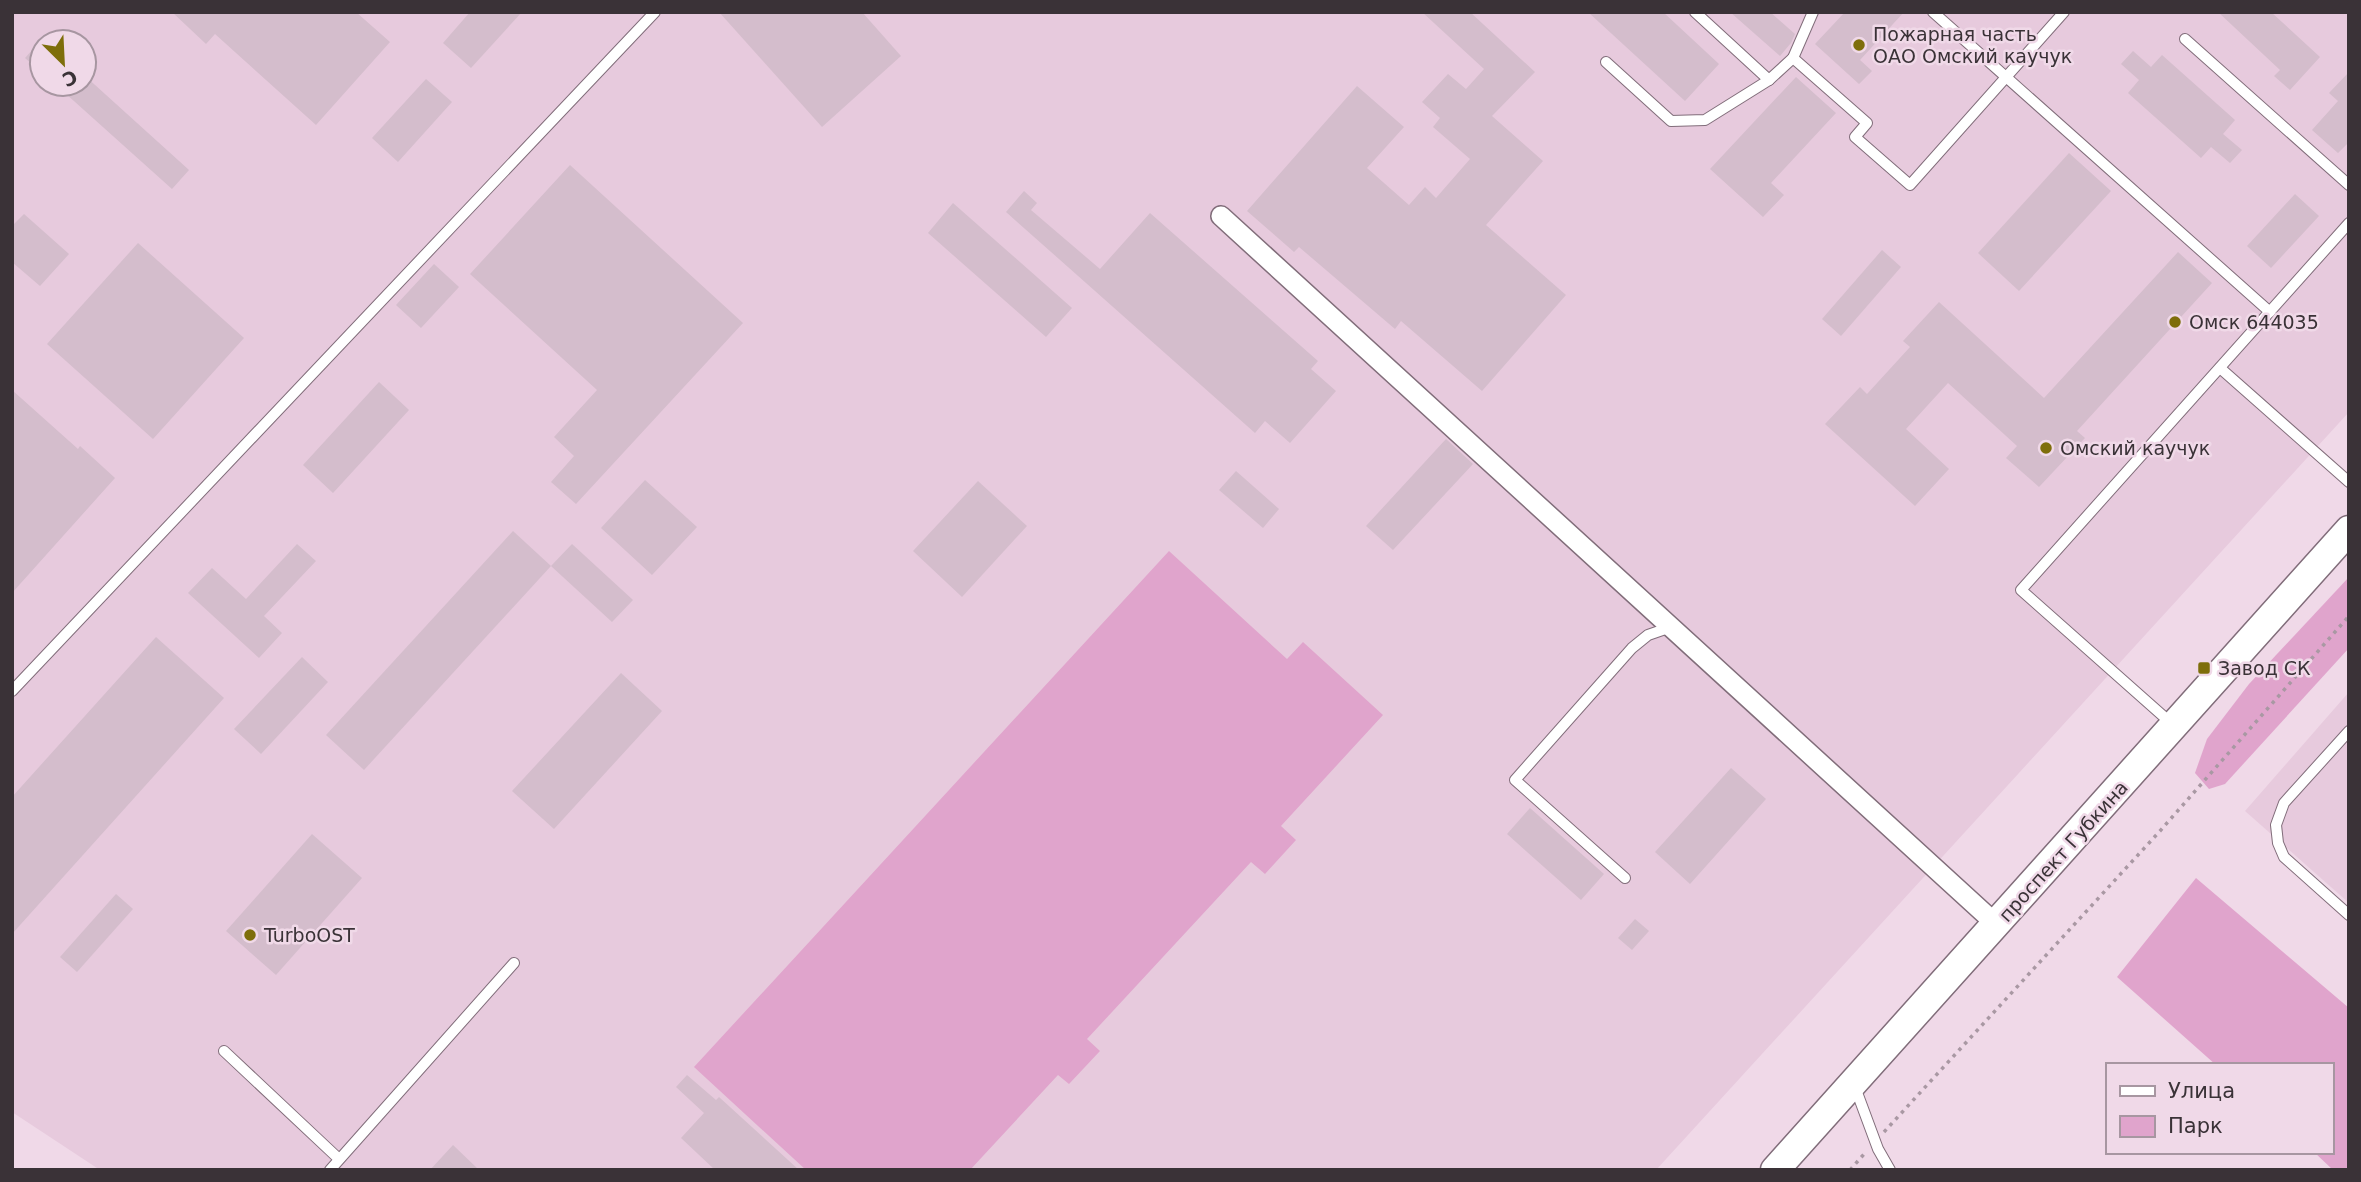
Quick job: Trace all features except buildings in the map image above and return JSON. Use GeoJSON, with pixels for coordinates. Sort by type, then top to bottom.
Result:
{"type":"FeatureCollection","features":[{"type":"Feature","properties":{"kind":"main road","name":"проспект Губкина"},"geometry":{"type":"LineString","coordinates":[[1775,1170],[2349,530]]}},
{"type":"Feature","properties":{"kind":"street"},"geometry":{"type":"LineString","coordinates":[[1221,216],[1997,925]]}},
{"type":"Feature","properties":{"kind":"lane"},"geometry":{"type":"LineString","coordinates":[[12,691],[655,12]]}},
{"type":"Feature","properties":{"kind":"lane"},"geometry":{"type":"LineString","coordinates":[[1695,12],[1769,80]]}},
{"type":"Feature","properties":{"kind":"lane"},"geometry":{"type":"LineString","coordinates":[[1606,62],[1671,121],[1705,120],[1769,80],[1793,58],[1813,12]]}},
{"type":"Feature","properties":{"kind":"lane"},"geometry":{"type":"LineString","coordinates":[[1933,12],[2270,312]]}},
{"type":"Feature","properties":{"kind":"lane"},"geometry":{"type":"LineString","coordinates":[[1793,58],[1867,123],[1855,137],[1910,185],[2064,12]]}},
{"type":"Feature","properties":{"kind":"lane"},"geometry":{"type":"LineString","coordinates":[[2185,40],[2349,185]]}},
{"type":"Feature","properties":{"kind":"lane"},"geometry":{"type":"LineString","coordinates":[[2174,726],[2021,590],[2349,223]]}},
{"type":"Feature","properties":{"kind":"lane"},"geometry":{"type":"LineString","coordinates":[[2220,368],[2349,482]]}},
{"type":"Feature","properties":{"kind":"lane"},"geometry":{"type":"LineString","coordinates":[[1625,878],[1515,780],[1632,648],[1648,635],[1671,627]]}},
{"type":"Feature","properties":{"kind":"lane"},"geometry":{"type":"LineString","coordinates":[[2349,731],[2284,803],[2276,825],[2277,843],[2284,857],[2349,915]]}},
{"type":"Feature","properties":{"kind":"lane"},"geometry":{"type":"LineString","coordinates":[[330,1170],[514,962]]}},
{"type":"Feature","properties":{"kind":"lane"},"geometry":{"type":"LineString","coordinates":[[224,1051],[340,1159]]}},
{"type":"Feature","properties":{"kind":"lane"},"geometry":{"type":"LineString","coordinates":[[1853,1083],[1875,1142],[1890,1170]]}},
{"type":"Feature","properties":{"kind":"path"},"geometry":{"type":"LineString","coordinates":[[1850,1170],[2160,831],[2349,616]]}},
{"type":"Feature","properties":{"kind":"shaded area"},"geometry":{"type":"Polygon","coordinates":[[[12,12],[2349,12],[2349,412],[1656,1170],[100,1170],[12,1112],[12,12]]]}},
{"type":"Feature","properties":{"kind":"shaded area"},"geometry":{"type":"Polygon","coordinates":[[[2349,692],[2349,903],[2245,811],[2349,692]]]}},
{"type":"Feature","properties":{"kind":"green space"},"geometry":{"type":"Polygon","coordinates":[[[1169,551],[1287,659],[1303,642],[1383,715],[1281,826],[1296,840],[1265,874],[1251,862],[1087,1039],[1100,1051],[1069,1084],[1058,1075],[970,1170],[806,1170],[694,1067],[1169,551]]]}},
{"type":"Feature","properties":{"kind":"green space"},"geometry":{"type":"Polygon","coordinates":[[[2349,577],[2349,648],[2225,784],[2209,789],[2195,773],[2207,739],[2249,684],[2349,577]]]}},
{"type":"Feature","properties":{"kind":"green space"},"geometry":{"type":"Polygon","coordinates":[[[2196,878],[2349,1008],[2349,1170],[2333,1170],[2316,1154],[2333,1154],[2333,1063],[2214,1063],[2117,977],[2196,878]]]}},
{"type":"Feature","properties":{"kind":"place","name":"Пожарная часть ОАО Омский каучук"},"geometry":{"type":"Point","coordinates":[1859,45]}},
{"type":"Feature","properties":{"kind":"place","name":"Омск 644035"},"geometry":{"type":"Point","coordinates":[2175,322]}},
{"type":"Feature","properties":{"kind":"place","name":"Омский каучук"},"geometry":{"type":"Point","coordinates":[2046,448]}},
{"type":"Feature","properties":{"kind":"place","name":"Завод СК"},"geometry":{"type":"Point","coordinates":[2204,668]}},
{"type":"Feature","properties":{"kind":"place","name":"TurboOST"},"geometry":{"type":"Point","coordinates":[250,935]}}]}
